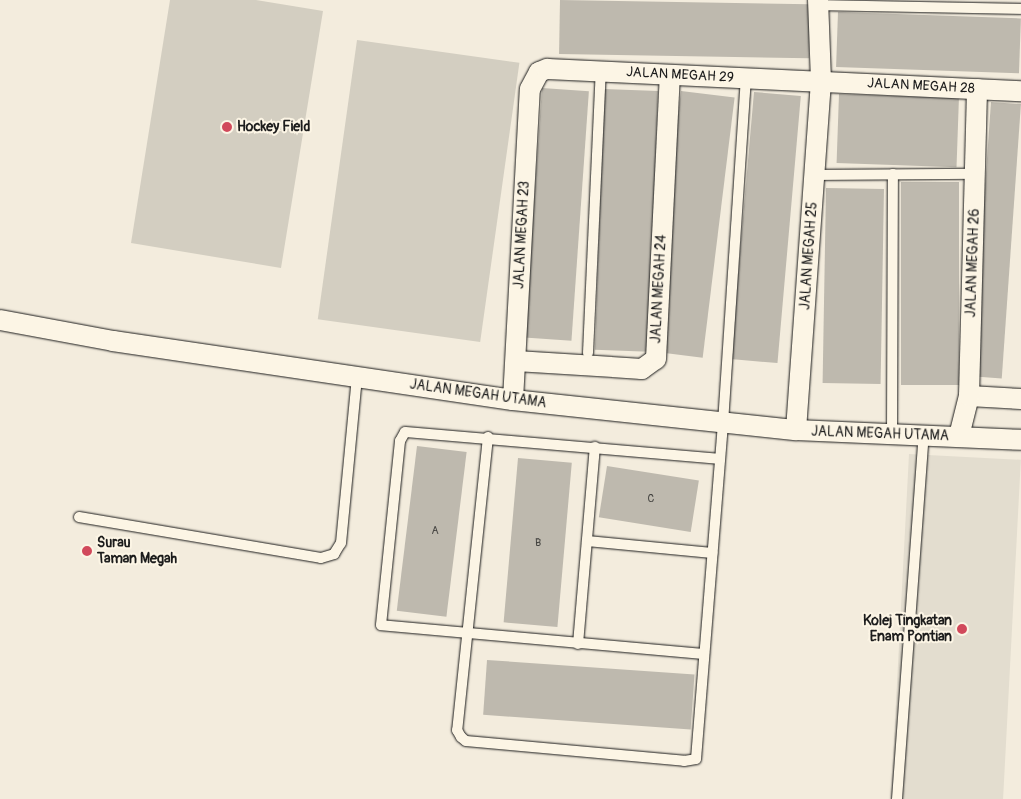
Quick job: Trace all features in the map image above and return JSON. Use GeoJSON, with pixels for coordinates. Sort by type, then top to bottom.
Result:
{"type":"FeatureCollection","features":[{"type":"Feature","properties":{"kind":"street","name":"JALAN MEGAH 25"},"geometry":{"type":"LineString","coordinates":[[796,430],[821,81],[818,3]]}},
{"type":"Feature","properties":{"kind":"street","name":"JALAN MEGAH 29"},"geometry":{"type":"LineString","coordinates":[[539,72],[547,69],[821,81]]}},
{"type":"Feature","properties":{"kind":"street","name":"JALAN MEGAH 23"},"geometry":{"type":"LineString","coordinates":[[513,400],[530,89],[539,72]]}},
{"type":"Feature","properties":{"kind":"street","name":"JALAN MEGAH 24"},"geometry":{"type":"LineString","coordinates":[[516,361],[642,369],[656,359],[670,74]]}},
{"type":"Feature","properties":{"kind":"street","name":"JALAN MEGAH 28"},"geometry":{"type":"LineString","coordinates":[[821,81],[1021,91]]}},
{"type":"Feature","properties":{"kind":"street","name":"JALAN MEGAH 26"},"geometry":{"type":"LineString","coordinates":[[959,436],[969,396],[977,88]]}},
{"type":"Feature","properties":{"kind":"street","name":"JALAN MEGAH UTAMA"},"geometry":{"type":"LineString","coordinates":[[0,320],[113,341],[513,400],[796,430],[1021,440]]}},
{"type":"Feature","properties":{"kind":"street"},"geometry":{"type":"LineString","coordinates":[[969,396],[1021,399]]}},
{"type":"Feature","properties":{"kind":"lane"},"geometry":{"type":"LineString","coordinates":[[818,3],[1021,9]]}},
{"type":"Feature","properties":{"kind":"lane"},"geometry":{"type":"LineString","coordinates":[[588,353],[601,72]]}},
{"type":"Feature","properties":{"kind":"lane"},"geometry":{"type":"LineString","coordinates":[[488,437],[469,635],[457,730],[466,741],[684,761],[696,759],[723,423],[746,78]]}},
{"type":"Feature","properties":{"kind":"lane"},"geometry":{"type":"LineString","coordinates":[[892,174],[892,434]]}},
{"type":"Feature","properties":{"kind":"lane"},"geometry":{"type":"LineString","coordinates":[[814,175],[975,174]]}},
{"type":"Feature","properties":{"kind":"lane"},"geometry":{"type":"LineString","coordinates":[[79,517],[321,558],[334,554],[341,543],[349,429],[357,376]]}},
{"type":"Feature","properties":{"kind":"lane"},"geometry":{"type":"LineString","coordinates":[[704,654],[469,635],[381,625],[402,435],[412,430],[719,459]]}},
{"type":"Feature","properties":{"kind":"lane"},"geometry":{"type":"LineString","coordinates":[[897,799],[924,435]]}},
{"type":"Feature","properties":{"kind":"lane"},"geometry":{"type":"LineString","coordinates":[[578,644],[595,447]]}},
{"type":"Feature","properties":{"kind":"lane"},"geometry":{"type":"LineString","coordinates":[[587,541],[712,552]]}},
{"type":"Feature","properties":{"kind":"shaded area","name":"Hockey Field"},"geometry":{"type":"Polygon","coordinates":[[[170,0],[256,0],[323,11],[281,268],[131,243],[170,0]]]}},
{"type":"Feature","properties":{"kind":"shaded area"},"geometry":{"type":"Polygon","coordinates":[[[357,40],[519,63],[480,342],[318,319],[357,40]]]}},
{"type":"Feature","properties":{"kind":"shaded area","name":"Kolej Tingkatan Enam Pontian"},"geometry":{"type":"Polygon","coordinates":[[[909,454],[1021,460],[1003,799],[891,799],[909,454]]]}},
{"type":"Feature","properties":{"kind":"building"},"geometry":{"type":"Polygon","coordinates":[[[560,0],[810,4],[809,58],[559,54],[560,0]]]}},
{"type":"Feature","properties":{"kind":"building"},"geometry":{"type":"Polygon","coordinates":[[[838,12],[1021,18],[1019,73],[836,67],[838,12]]]}},
{"type":"Feature","properties":{"kind":"building"},"geometry":{"type":"Polygon","coordinates":[[[542,88],[589,91],[571,341],[525,337],[542,88]]]}},
{"type":"Feature","properties":{"kind":"building"},"geometry":{"type":"Polygon","coordinates":[[[604,89],[658,91],[649,352],[595,350],[604,89]]]}},
{"type":"Feature","properties":{"kind":"building"},"geometry":{"type":"Polygon","coordinates":[[[681,91],[735,98],[703,358],[649,351],[681,91]]]}},
{"type":"Feature","properties":{"kind":"building"},"geometry":{"type":"Polygon","coordinates":[[[754,92],[801,96],[777,363],[731,359],[754,92]]]}},
{"type":"Feature","properties":{"kind":"building"},"geometry":{"type":"Polygon","coordinates":[[[839,94],[959,98],[957,167],[837,163],[839,94]]]}},
{"type":"Feature","properties":{"kind":"building"},"geometry":{"type":"Polygon","coordinates":[[[991,102],[1021,104],[1002,378],[972,376],[991,102]]]}},
{"type":"Feature","properties":{"kind":"building"},"geometry":{"type":"Polygon","coordinates":[[[901,182],[959,182],[959,385],[901,385],[901,182]]]}},
{"type":"Feature","properties":{"kind":"building"},"geometry":{"type":"Polygon","coordinates":[[[826,188],[884,189],[881,384],[823,383],[826,188]]]}},
{"type":"Feature","properties":{"kind":"building"},"geometry":{"type":"Polygon","coordinates":[[[417,446],[467,452],[446,617],[397,611],[417,446]]]}},
{"type":"Feature","properties":{"kind":"building"},"geometry":{"type":"Polygon","coordinates":[[[518,458],[572,463],[557,627],[504,622],[518,458]]]}},
{"type":"Feature","properties":{"kind":"building"},"geometry":{"type":"Polygon","coordinates":[[[607,466],[699,481],[691,532],[599,517],[607,466]]]}},
{"type":"Feature","properties":{"kind":"building"},"geometry":{"type":"Polygon","coordinates":[[[487,660],[694,675],[691,729],[483,715],[487,660]]]}},
{"type":"Feature","properties":{"kind":"place","name":"Hockey Field"},"geometry":{"type":"Point","coordinates":[227,127]}},
{"type":"Feature","properties":{"kind":"place","name":"Surau Taman Megah"},"geometry":{"type":"Point","coordinates":[87,551]}},
{"type":"Feature","properties":{"kind":"place","name":"Kolej Tingkatan Enam Pontian"},"geometry":{"type":"Point","coordinates":[962,629]}}]}
